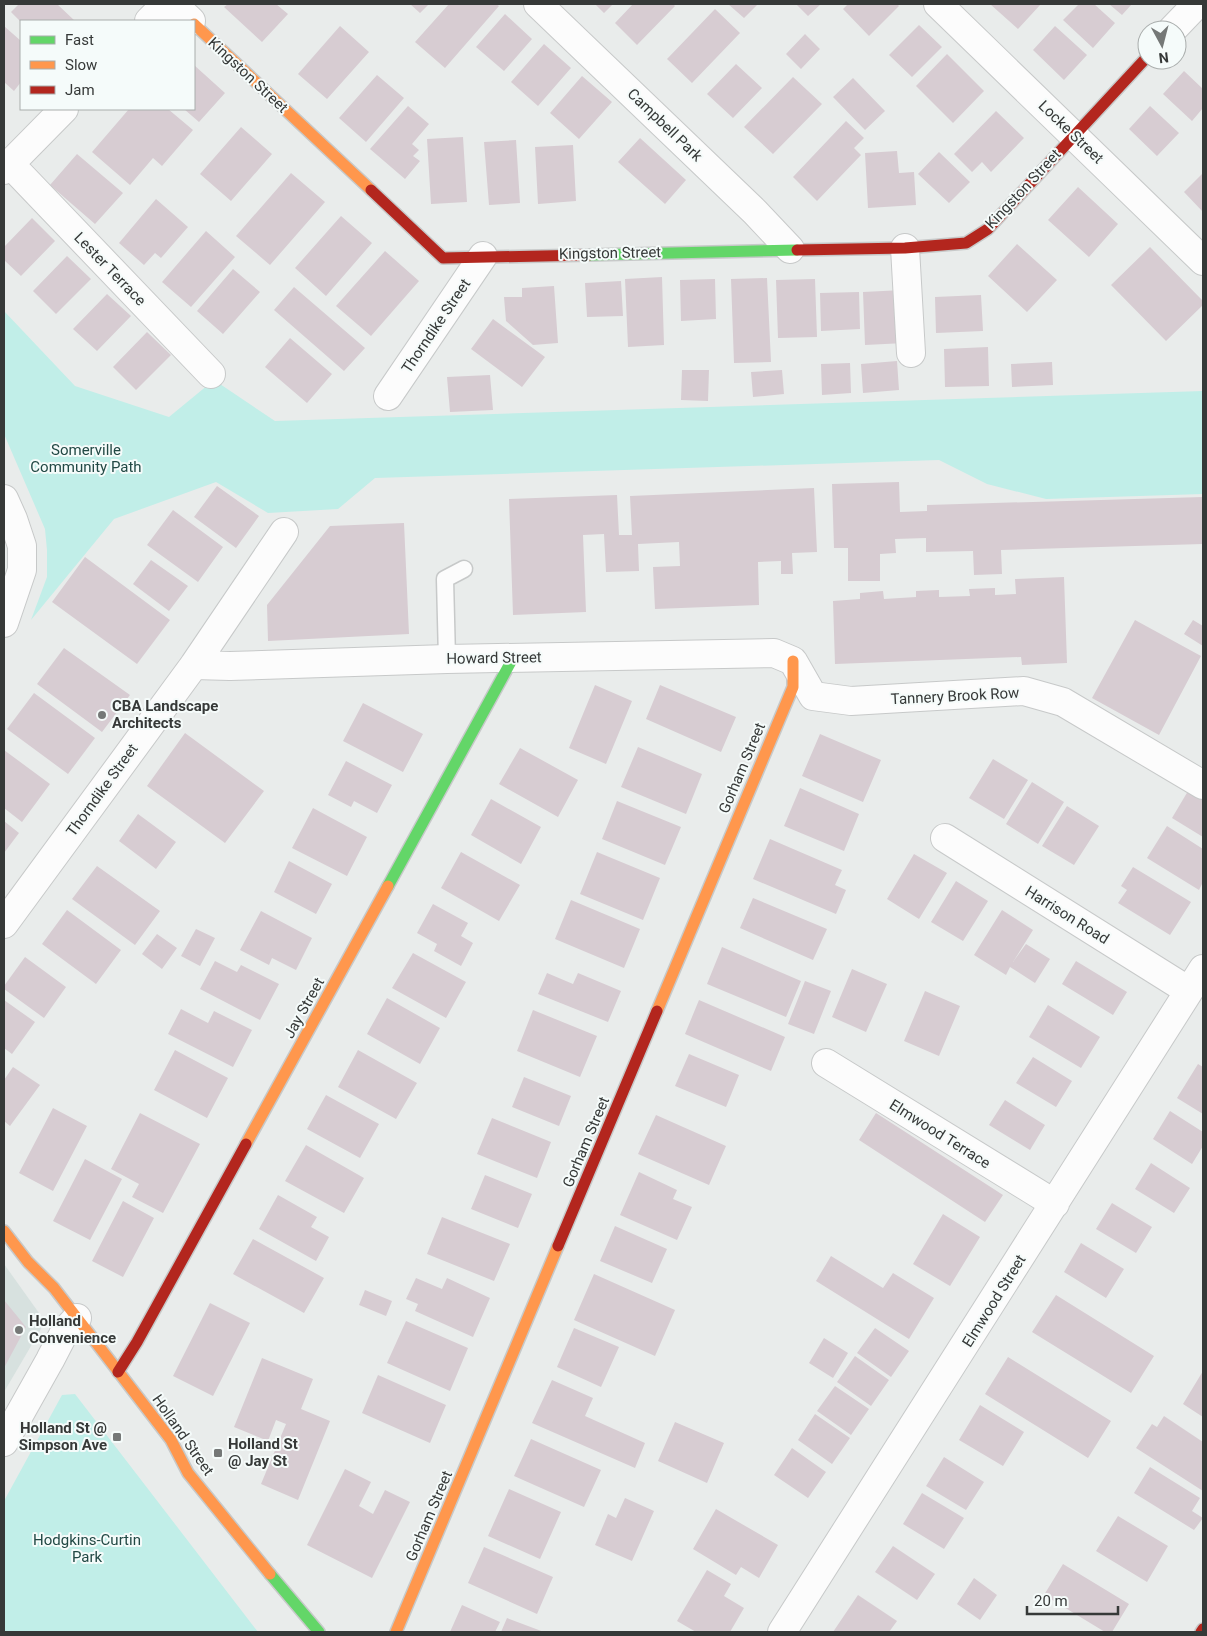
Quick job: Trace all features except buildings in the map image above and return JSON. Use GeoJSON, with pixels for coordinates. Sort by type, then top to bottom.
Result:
{"type":"FeatureCollection","features":[{"type":"Feature","properties":{"kind":"street"},"geometry":{"type":"LineString","coordinates":[[150,20],[166,4]]}},
{"type":"Feature","properties":{"kind":"street","name":"Kingston Street"},"geometry":{"type":"LineString","coordinates":[[173,4],[190,20]]}},
{"type":"Feature","properties":{"kind":"street","name":"Campbell Park"},"geometry":{"type":"LineString","coordinates":[[538,4],[755,212],[790,249]]}},
{"type":"Feature","properties":{"kind":"street","name":"Locke Street"},"geometry":{"type":"LineString","coordinates":[[938,4],[1203,261]]}},
{"type":"Feature","properties":{"kind":"street"},"geometry":{"type":"LineString","coordinates":[[1182,20],[1197,4]]}},
{"type":"Feature","properties":{"kind":"street","name":"Kingston Street"},"geometry":{"type":"LineString","coordinates":[[195,25],[443,258],[905,248],[966,243],[988,229],[1137,68]]}},
{"type":"Feature","properties":{"kind":"street"},"geometry":{"type":"LineString","coordinates":[[7,167],[63,110]]}},
{"type":"Feature","properties":{"kind":"street","name":"Lester Terrace"},"geometry":{"type":"LineString","coordinates":[[7,167],[211,374]]}},
{"type":"Feature","properties":{"kind":"street"},"geometry":{"type":"LineString","coordinates":[[905,248],[911,353]]}},
{"type":"Feature","properties":{"kind":"street","name":"Thorndike Street"},"geometry":{"type":"LineString","coordinates":[[388,396],[483,256]]}},
{"type":"Feature","properties":{"kind":"street"},"geometry":{"type":"LineString","coordinates":[[4,500],[22,546],[22,570],[4,623]]}},
{"type":"Feature","properties":{"kind":"street","name":"Thorndike Street"},"geometry":{"type":"LineString","coordinates":[[4,924],[194,665],[284,532]]}},
{"type":"Feature","properties":{"kind":"street","name":"Howard Street"},"geometry":{"type":"LineString","coordinates":[[194,665],[230,666],[774,652],[793,661]]}},
{"type":"Feature","properties":{"kind":"street","name":"Jay Street"},"geometry":{"type":"LineString","coordinates":[[118,1372],[146,1325],[513,658]]}},
{"type":"Feature","properties":{"kind":"street","name":"Tannery Brook Row"},"geometry":{"type":"LineString","coordinates":[[793,661],[813,696],[842,700],[1024,691],[1040,695],[1063,702],[1203,785]]}},
{"type":"Feature","properties":{"kind":"street","name":"Gorham Street"},"geometry":{"type":"LineString","coordinates":[[396,1632],[793,686],[793,661]]}},
{"type":"Feature","properties":{"kind":"street","name":"Harrison Road"},"geometry":{"type":"LineString","coordinates":[[946,838],[1196,980]]}},
{"type":"Feature","properties":{"kind":"street","name":"Elmwood Street"},"geometry":{"type":"LineString","coordinates":[[782,1632],[1196,980]]}},
{"type":"Feature","properties":{"kind":"street","name":"Elmwood Terrace"},"geometry":{"type":"LineString","coordinates":[[826,1063],[1055,1204]]}},
{"type":"Feature","properties":{"kind":"street","name":"Holland Street"},"geometry":{"type":"LineString","coordinates":[[4,1231],[28,1262],[54,1288],[171,1440],[188,1473],[319,1632]]}},
{"type":"Feature","properties":{"kind":"street"},"geometry":{"type":"LineString","coordinates":[[4,1442],[65,1332],[77,1318]]}},
{"type":"Feature","properties":{"kind":"lane"},"geometry":{"type":"LineString","coordinates":[[447,659],[445,579],[464,569]]}},
{"type":"Feature","properties":{"kind":"shaded area"},"geometry":{"type":"Polygon","coordinates":[[[4,1264],[39,1313],[41,1329],[4,1392],[4,1264]]]}},
{"type":"Feature","properties":{"kind":"green space","name":"Somerville Community Path"},"geometry":{"type":"Polygon","coordinates":[[[4,311],[75,386],[169,417],[214,380],[275,421],[1203,391],[1203,494],[1046,499],[987,484],[939,460],[375,478],[338,509],[268,513],[216,482],[114,519],[31,620],[47,577],[47,550],[45,529],[4,434],[4,311]]]}},
{"type":"Feature","properties":{"kind":"green space","name":"Hodgkins-Curtin Park"},"geometry":{"type":"Polygon","coordinates":[[[75,1394],[258,1632],[4,1632],[4,1501],[62,1395],[75,1394]]]}},
{"type":"Feature","properties":{"kind":"traffic: fast"},"geometry":{"type":"LineString","coordinates":[[589,255],[797,250]]}},
{"type":"Feature","properties":{"kind":"traffic: fast"},"geometry":{"type":"LineString","coordinates":[[388,886],[513,658]]}},
{"type":"Feature","properties":{"kind":"traffic: fast"},"geometry":{"type":"LineString","coordinates":[[270,1574],[319,1632]]}},
{"type":"Feature","properties":{"kind":"traffic: slow"},"geometry":{"type":"LineString","coordinates":[[195,25],[371,190]]}},
{"type":"Feature","properties":{"kind":"traffic: slow"},"geometry":{"type":"LineString","coordinates":[[657,1011],[793,687],[793,661]]}},
{"type":"Feature","properties":{"kind":"traffic: slow"},"geometry":{"type":"LineString","coordinates":[[246,1144],[388,886]]}},
{"type":"Feature","properties":{"kind":"traffic: slow"},"geometry":{"type":"LineString","coordinates":[[4,1231],[28,1262],[54,1288],[171,1440],[188,1473],[270,1574]]}},
{"type":"Feature","properties":{"kind":"traffic: slow"},"geometry":{"type":"LineString","coordinates":[[396,1632],[558,1246]]}},
{"type":"Feature","properties":{"kind":"traffic: jam"},"geometry":{"type":"LineString","coordinates":[[797,250],[905,248],[966,243],[988,229],[1137,68]]}},
{"type":"Feature","properties":{"kind":"traffic: jam"},"geometry":{"type":"LineString","coordinates":[[371,190],[443,258],[589,255]]}},
{"type":"Feature","properties":{"kind":"traffic: jam"},"geometry":{"type":"LineString","coordinates":[[558,1246],[657,1011]]}},
{"type":"Feature","properties":{"kind":"traffic: jam"},"geometry":{"type":"LineString","coordinates":[[118,1372],[137,1342],[246,1144]]}},
{"type":"Feature","properties":{"kind":"place","name":"CBA Landscape Architects"},"geometry":{"type":"Point","coordinates":[102,715]}},
{"type":"Feature","properties":{"kind":"place","name":"Holland Convenience"},"geometry":{"type":"Point","coordinates":[19,1330]}},
{"type":"Feature","properties":{"kind":"place","name":"Holland St @ Simpson Ave"},"geometry":{"type":"Point","coordinates":[117,1437]}},
{"type":"Feature","properties":{"kind":"place","name":"Holland St @ Jay St"},"geometry":{"type":"Point","coordinates":[218,1453]}}]}
